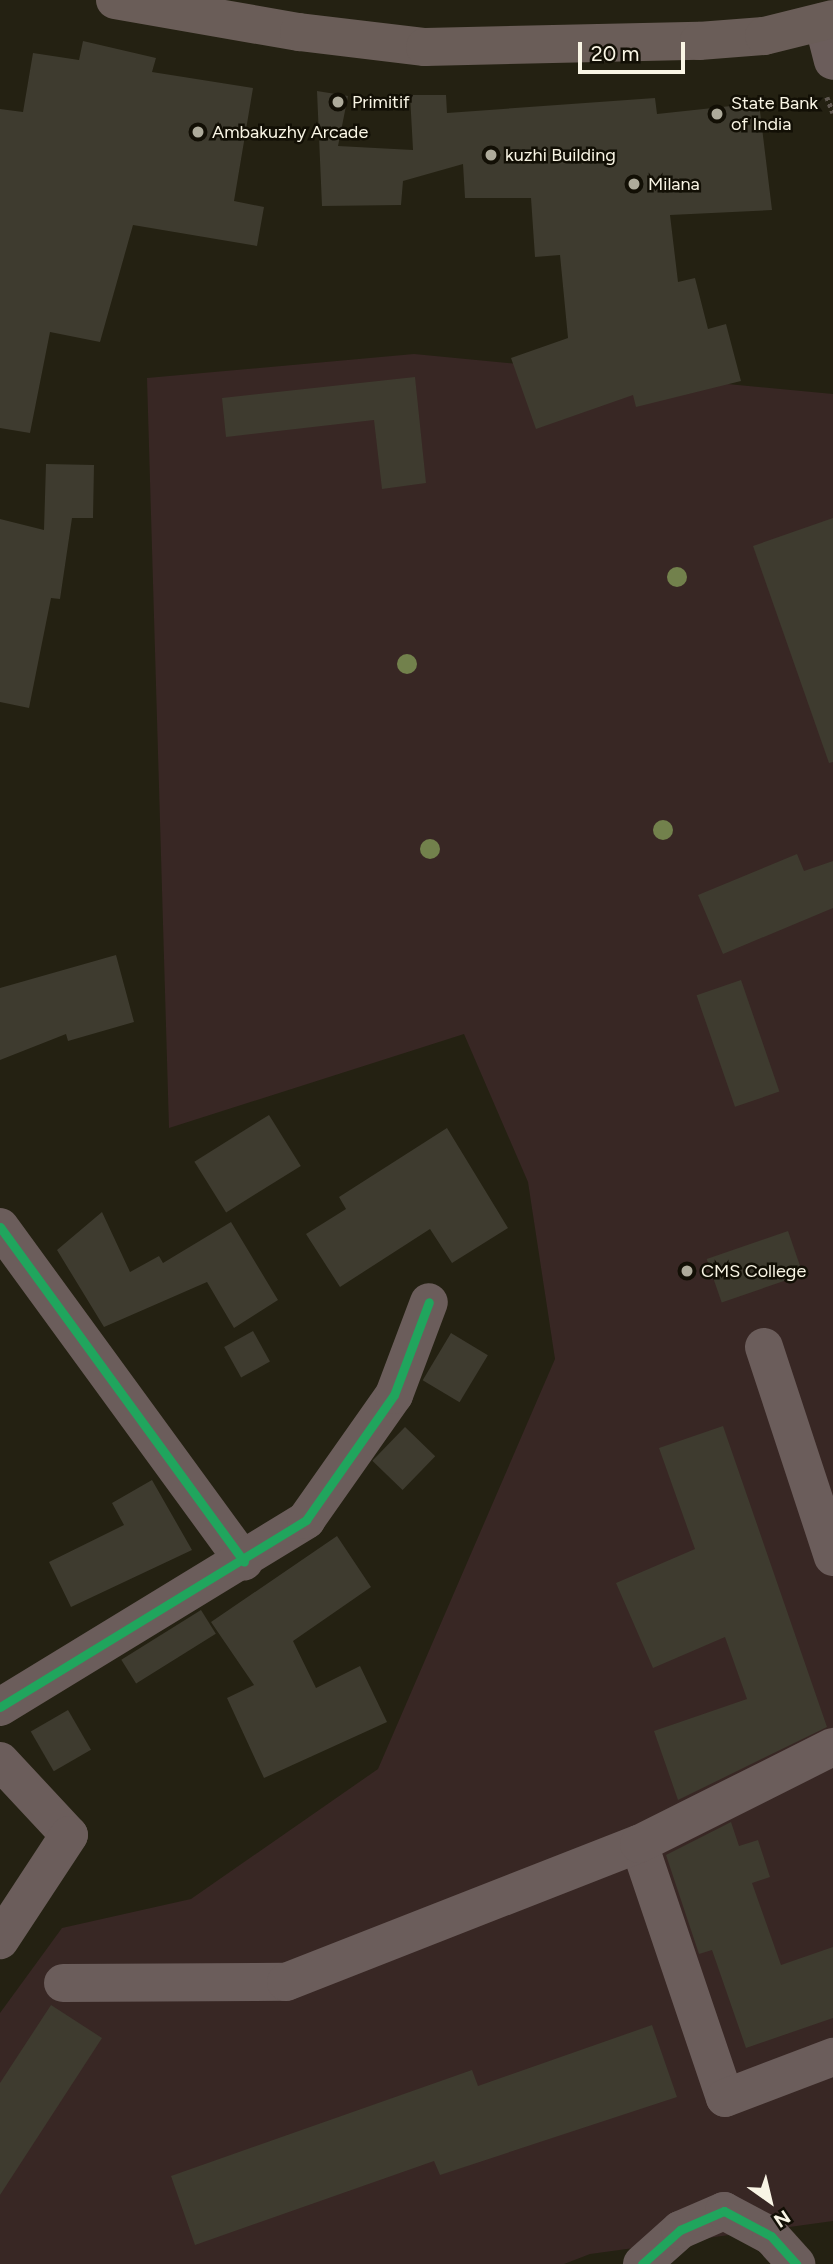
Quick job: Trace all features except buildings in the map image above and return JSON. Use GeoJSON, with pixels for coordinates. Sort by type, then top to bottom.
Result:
{"type":"FeatureCollection","features":[{"type":"Feature","properties":{"kind":"main road"},"geometry":{"type":"LineString","coordinates":[[115,0],[299,32],[425,47],[699,41],[764,36],[828,21]]}},
{"type":"Feature","properties":{"kind":"street"},"geometry":{"type":"LineString","coordinates":[[828,21],[833,61]]}},
{"type":"Feature","properties":{"kind":"street"},"geometry":{"type":"LineString","coordinates":[[0,1227],[244,1561]]}},
{"type":"Feature","properties":{"kind":"street"},"geometry":{"type":"LineString","coordinates":[[0,1707],[244,1561],[306,1520],[394,1395],[429,1302]]}},
{"type":"Feature","properties":{"kind":"street"},"geometry":{"type":"LineString","coordinates":[[764,1347],[833,1557]]}},
{"type":"Feature","properties":{"kind":"street"},"geometry":{"type":"LineString","coordinates":[[63,1983],[286,1982],[639,1844],[833,1747]]}},
{"type":"Feature","properties":{"kind":"street"},"geometry":{"type":"LineString","coordinates":[[0,1760],[69,1835],[0,1940]]}},
{"type":"Feature","properties":{"kind":"street"},"geometry":{"type":"LineString","coordinates":[[639,1844],[725,2098],[833,2057]]}},
{"type":"Feature","properties":{"kind":"street"},"geometry":{"type":"LineString","coordinates":[[642,2264],[680,2230],[724,2211],[771,2236],[796,2264]]}},
{"type":"Feature","properties":{"kind":"shaded area","name":"CMS College"},"geometry":{"type":"Polygon","coordinates":[[[414,354],[833,394],[833,2221],[590,2254],[564,2264],[0,2264],[0,2013],[62,1928],[191,1899],[378,1769],[555,1359],[528,1182],[464,1034],[169,1128],[147,378],[414,354]]]}},
{"type":"Feature","properties":{"kind":"cycle path"},"geometry":{"type":"LineString","coordinates":[[0,1227],[244,1561]]}},
{"type":"Feature","properties":{"kind":"cycle path"},"geometry":{"type":"LineString","coordinates":[[0,1707],[306,1520],[394,1395],[429,1302]]}},
{"type":"Feature","properties":{"kind":"cycle path"},"geometry":{"type":"LineString","coordinates":[[642,2264],[680,2230],[724,2211],[771,2236],[796,2264]]}},
{"type":"Feature","properties":{"kind":"place","name":"Primitif"},"geometry":{"type":"Point","coordinates":[338,102]}},
{"type":"Feature","properties":{"kind":"place","name":"State Bank of India"},"geometry":{"type":"Point","coordinates":[717,114]}},
{"type":"Feature","properties":{"kind":"place","name":"Ambakuzhy Arcade"},"geometry":{"type":"Point","coordinates":[198,132]}},
{"type":"Feature","properties":{"kind":"place","name":"kuzhi Building"},"geometry":{"type":"Point","coordinates":[491,155]}},
{"type":"Feature","properties":{"kind":"place","name":"Milana"},"geometry":{"type":"Point","coordinates":[634,184]}},
{"type":"Feature","properties":{"kind":"place","name":"CMS College"},"geometry":{"type":"Point","coordinates":[687,1271]}}]}
